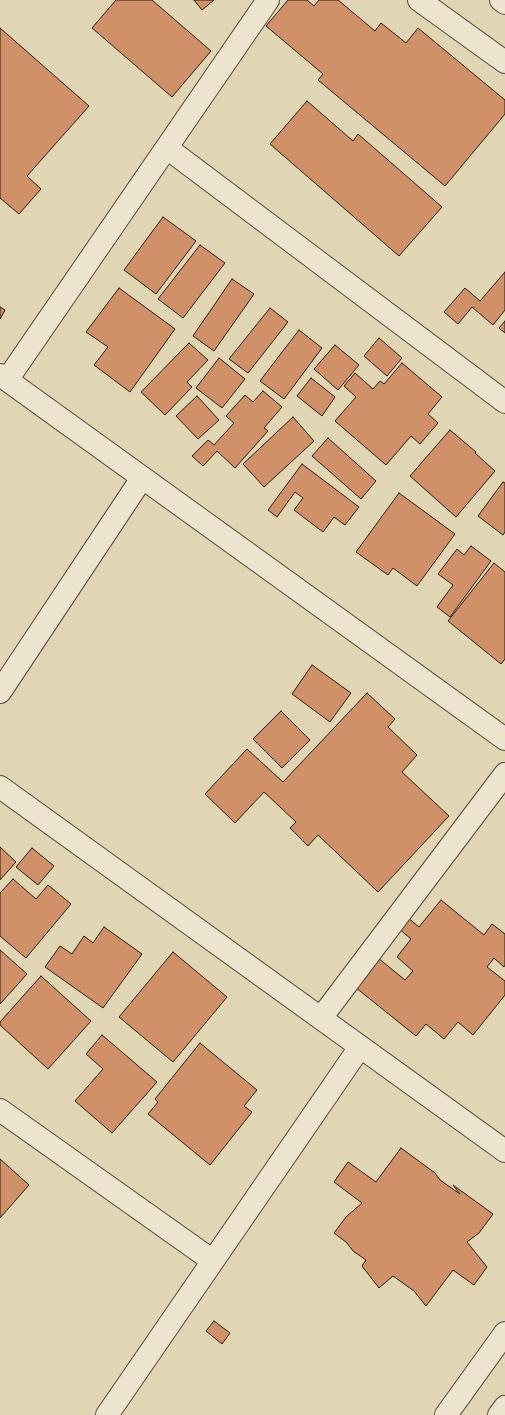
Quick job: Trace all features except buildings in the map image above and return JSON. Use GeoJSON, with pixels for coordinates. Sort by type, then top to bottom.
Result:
{"type":"FeatureCollection","features":[{"type":"Feature","properties":{"kind":"street"},"geometry":{"type":"LineString","coordinates":[[268,0],[167,148],[4,377],[505,739]]}},
{"type":"Feature","properties":{"kind":"street"},"geometry":{"type":"LineString","coordinates":[[419,0],[505,62]]}},
{"type":"Feature","properties":{"kind":"street"},"geometry":{"type":"LineString","coordinates":[[501,0],[505,3]]}},
{"type":"Feature","properties":{"kind":"street"},"geometry":{"type":"LineString","coordinates":[[167,148],[505,402]]}},
{"type":"Feature","properties":{"kind":"street"},"geometry":{"type":"LineString","coordinates":[[0,692],[142,478]]}},
{"type":"Feature","properties":{"kind":"street"},"geometry":{"type":"LineString","coordinates":[[321,1018],[505,774]]}},
{"type":"Feature","properties":{"kind":"street"},"geometry":{"type":"LineString","coordinates":[[0,787],[505,1151]]}},
{"type":"Feature","properties":{"kind":"street"},"geometry":{"type":"LineString","coordinates":[[107,1415],[360,1047]]}},
{"type":"Feature","properties":{"kind":"street"},"geometry":{"type":"LineString","coordinates":[[0,1110],[213,1261]]}},
{"type":"Feature","properties":{"kind":"street"},"geometry":{"type":"LineString","coordinates":[[446,1415],[505,1333]]}},
{"type":"Feature","properties":{"kind":"street"},"geometry":{"type":"LineString","coordinates":[[499,1415],[505,1407]]}}]}
